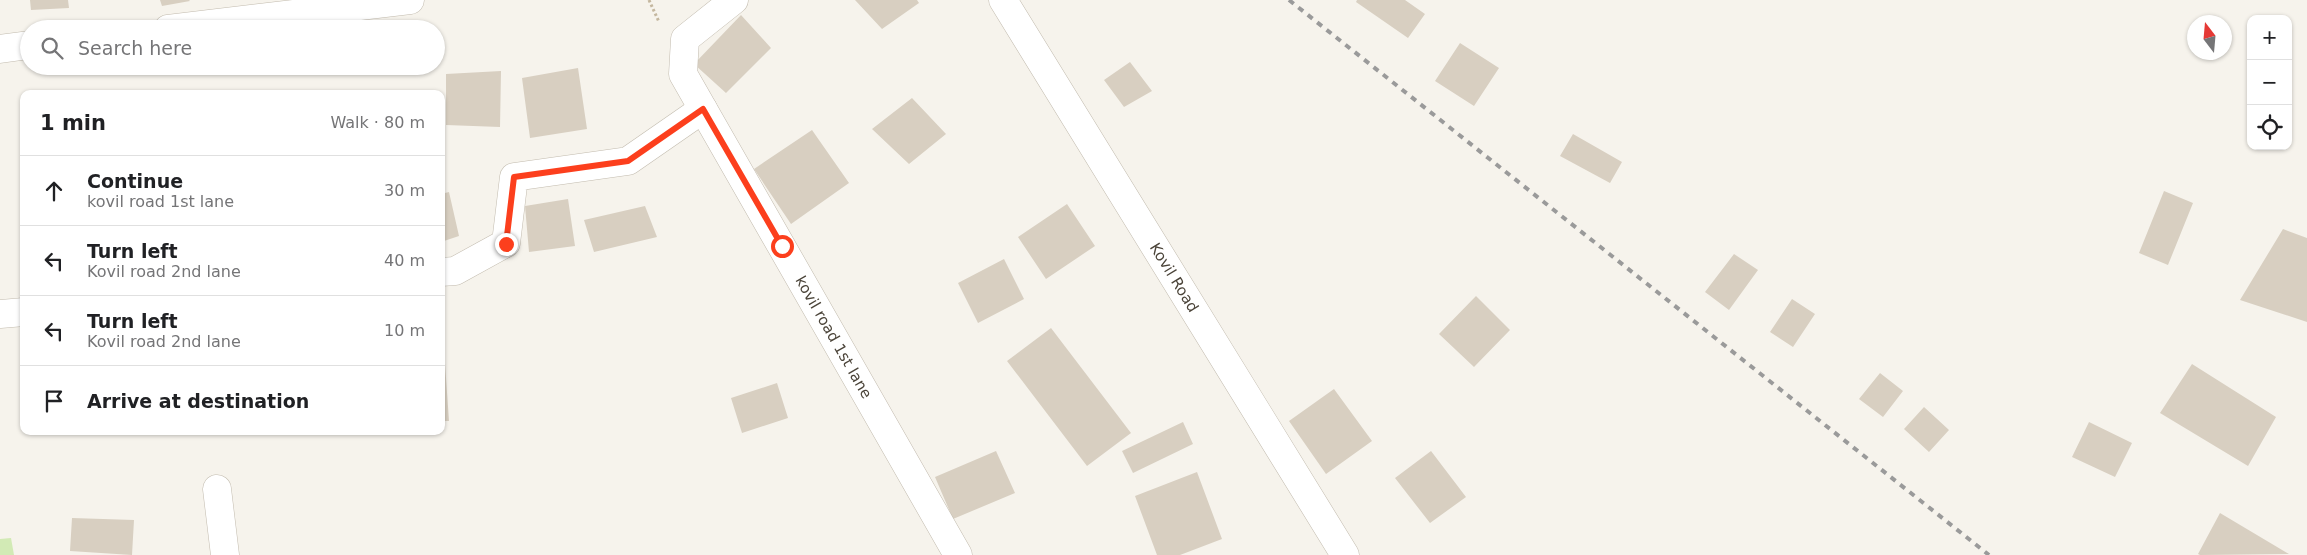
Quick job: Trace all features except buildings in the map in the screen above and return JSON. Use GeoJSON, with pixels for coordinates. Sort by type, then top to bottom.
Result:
{"type":"FeatureCollection","features":[{"type":"Feature","properties":{"kind":"street"},"geometry":{"type":"LineString","coordinates":[[243,20],[410,0]]}},
{"type":"Feature","properties":{"kind":"street","name":"kovil road 1st lane"},"geometry":{"type":"LineString","coordinates":[[734,0],[686,39],[683,74],[958,555]]}},
{"type":"Feature","properties":{"kind":"street","name":"Kovil Road"},"geometry":{"type":"LineString","coordinates":[[1003,0],[1345,555]]}},
{"type":"Feature","properties":{"kind":"street"},"geometry":{"type":"LineString","coordinates":[[0,49],[20,46]]}},
{"type":"Feature","properties":{"kind":"street"},"geometry":{"type":"LineString","coordinates":[[445,271],[455,270],[506,244],[514,177],[628,161],[703,109]]}},
{"type":"Feature","properties":{"kind":"street"},"geometry":{"type":"LineString","coordinates":[[0,314],[20,312]]}},
{"type":"Feature","properties":{"kind":"street"},"geometry":{"type":"LineString","coordinates":[[217,489],[225,555]]}},
{"type":"Feature","properties":{"kind":"green space"},"geometry":{"type":"Polygon","coordinates":[[[11,538],[14,555],[0,555],[0,539],[11,538]]]}},
{"type":"Feature","properties":{"kind":"railway"},"geometry":{"type":"LineString","coordinates":[[1289,0],[1989,555]]}},
{"type":"Feature","properties":{"kind":"route"},"geometry":{"type":"LineString","coordinates":[[506,244],[514,177],[628,161],[690,120],[703,109],[782,246]]}}]}
